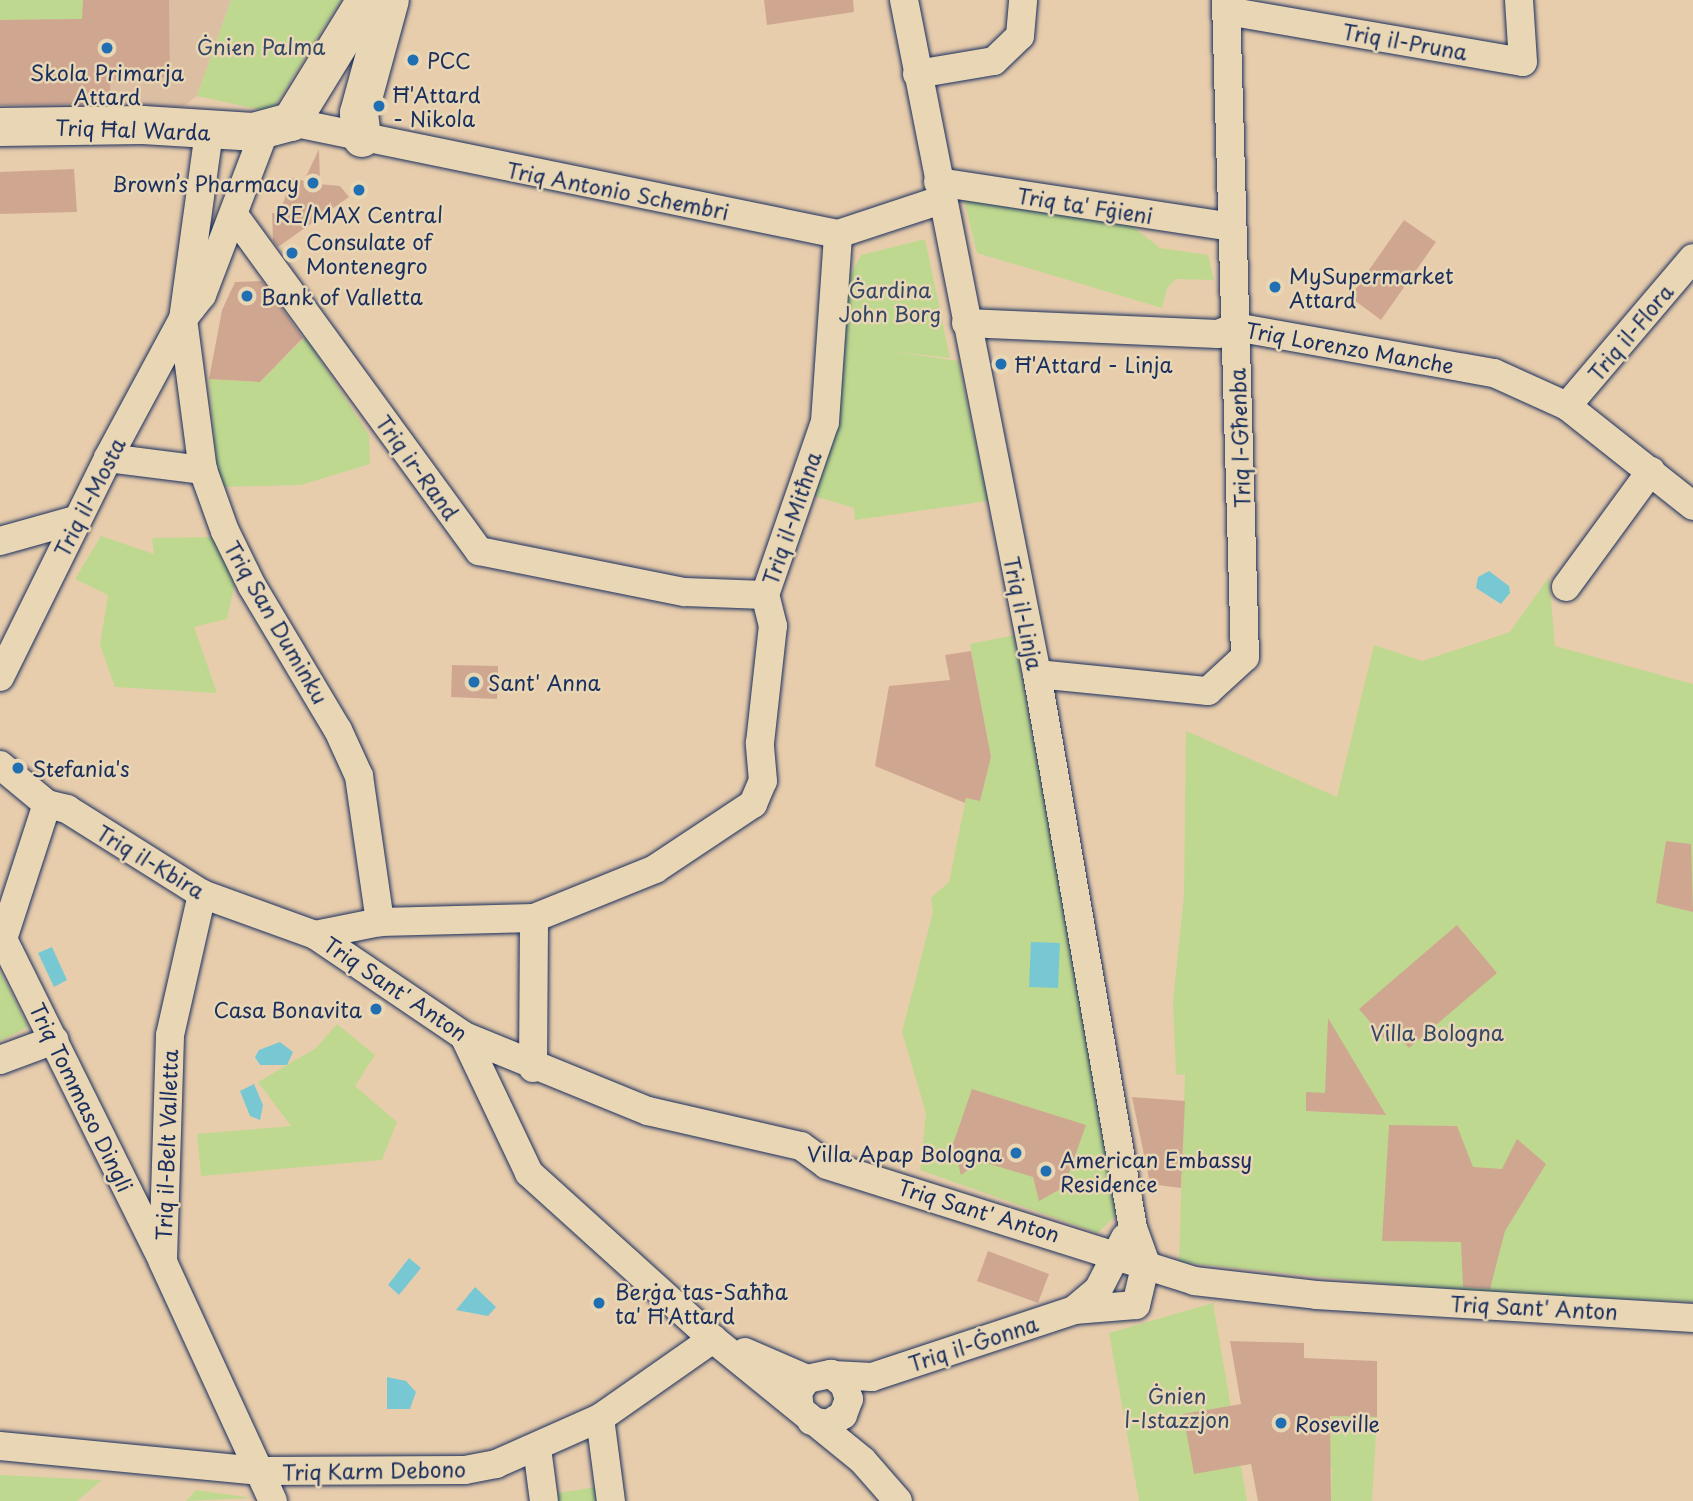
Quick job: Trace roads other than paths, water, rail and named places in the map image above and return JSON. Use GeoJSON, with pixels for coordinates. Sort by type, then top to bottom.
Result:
{"type":"FeatureCollection","features":[{"type":"Feature","properties":{"kind":"street","name":"Triq il-Mosta"},"geometry":{"type":"LineString","coordinates":[[0,677],[75,520],[183,319],[202,295],[234,215],[278,126],[366,0]]}},
{"type":"Feature","properties":{"kind":"street"},"geometry":{"type":"LineString","coordinates":[[362,138],[359,113],[390,0]]}},
{"type":"Feature","properties":{"kind":"street","name":"Triq il-Linja"},"geometry":{"type":"LineString","coordinates":[[904,0],[1037,674],[1133,1228],[1146,1263]]}},
{"type":"Feature","properties":{"kind":"street"},"geometry":{"type":"LineString","coordinates":[[917,75],[994,61],[1020,36],[1023,0]]}},
{"type":"Feature","properties":{"kind":"street","name":"Triq il-Pruna"},"geometry":{"type":"LineString","coordinates":[[1226,6],[1523,62],[1519,0]]}},
{"type":"Feature","properties":{"kind":"street","name":"Triq l-Għenba"},"geometry":{"type":"LineString","coordinates":[[1037,674],[1208,691],[1245,657],[1226,6]]}},
{"type":"Feature","properties":{"kind":"street","name":"Triq Ħal Warda"},"geometry":{"type":"LineString","coordinates":[[0,127],[132,124],[209,132],[278,126]]}},
{"type":"Feature","properties":{"kind":"street","name":"Triq Antonio Schembri"},"geometry":{"type":"LineString","coordinates":[[278,126],[362,138],[838,234],[940,191]]}},
{"type":"Feature","properties":{"kind":"street","name":"Triq il-Mosta"},"geometry":{"type":"LineString","coordinates":[[183,319],[209,132]]}},
{"type":"Feature","properties":{"kind":"street","name":"Triq ta' Fġieni"},"geometry":{"type":"LineString","coordinates":[[940,191],[1231,227]]}},
{"type":"Feature","properties":{"kind":"street","name":"Triq ir-Rand"},"geometry":{"type":"LineString","coordinates":[[234,215],[480,551],[685,592],[765,595]]}},
{"type":"Feature","properties":{"kind":"street","name":"Triq il-Mitħna"},"geometry":{"type":"LineString","coordinates":[[315,935],[380,922],[534,918],[656,869],[754,804],[763,781],[760,743],[773,626],[765,595],[825,422],[838,234]]}},
{"type":"Feature","properties":{"kind":"street","name":"Triq il-Flora"},"geometry":{"type":"LineString","coordinates":[[1567,406],[1693,258]]}},
{"type":"Feature","properties":{"kind":"street","name":"Triq San Duminku"},"geometry":{"type":"LineString","coordinates":[[183,319],[203,470],[225,531],[252,586],[338,730],[359,776],[380,922]]}},
{"type":"Feature","properties":{"kind":"street","name":"Triq Lorenzo Manche"},"geometry":{"type":"LineString","coordinates":[[966,323],[1218,334],[1235,327],[1494,373],[1567,406],[1693,506]]}},
{"type":"Feature","properties":{"kind":"street"},"geometry":{"type":"LineString","coordinates":[[108,458],[203,470]]}},
{"type":"Feature","properties":{"kind":"street"},"geometry":{"type":"LineString","coordinates":[[1566,587],[1651,471]]}},
{"type":"Feature","properties":{"kind":"street"},"geometry":{"type":"LineString","coordinates":[[0,541],[75,520]]}},
{"type":"Feature","properties":{"kind":"street","name":"Triq il-Kbira"},"geometry":{"type":"LineString","coordinates":[[0,765],[47,804],[67,809],[202,894],[315,935]]}},
{"type":"Feature","properties":{"kind":"street"},"geometry":{"type":"LineString","coordinates":[[2,935],[47,804]]}},
{"type":"Feature","properties":{"kind":"street","name":"Triq il-Belt Valletta"},"geometry":{"type":"LineString","coordinates":[[202,894],[170,1035],[163,1262],[273,1501]]}},
{"type":"Feature","properties":{"kind":"street"},"geometry":{"type":"LineString","coordinates":[[533,1068],[534,918]]}},
{"type":"Feature","properties":{"kind":"street","name":"Triq Tommaso Dingli"},"geometry":{"type":"LineString","coordinates":[[2,935],[163,1262]]}},
{"type":"Feature","properties":{"kind":"street","name":"Triq Sant' Anton"},"geometry":{"type":"LineString","coordinates":[[315,935],[464,1036],[533,1068],[648,1111],[801,1146],[827,1165],[1146,1263],[1194,1281],[1317,1295],[1693,1318]]}},
{"type":"Feature","properties":{"kind":"street"},"geometry":{"type":"LineString","coordinates":[[464,1036],[529,1173],[713,1339],[863,1461],[898,1501]]}},
{"type":"Feature","properties":{"kind":"street"},"geometry":{"type":"LineString","coordinates":[[0,1060],[54,1040]]}},
{"type":"Feature","properties":{"kind":"street"},"geometry":{"type":"LineString","coordinates":[[1114,1253],[1133,1228]]}},
{"type":"Feature","properties":{"kind":"street","name":"Triq il-Ġonna"},"geometry":{"type":"LineString","coordinates":[[1074,1310],[1098,1290],[1114,1253]]}},
{"type":"Feature","properties":{"kind":"street","name":"Triq il-Ġonna"},"geometry":{"type":"LineString","coordinates":[[820,1377],[873,1377],[1074,1310],[1136,1305],[1146,1263]]}},
{"type":"Feature","properties":{"kind":"street"},"geometry":{"type":"LineString","coordinates":[[713,1339],[844,1384],[846,1407],[863,1461]]}},
{"type":"Feature","properties":{"kind":"street","name":"Triq Karm Debono"},"geometry":{"type":"LineString","coordinates":[[0,1446],[261,1471],[466,1470],[537,1448],[600,1418],[713,1339]]}},
{"type":"Feature","properties":{"kind":"street"},"geometry":{"type":"LineString","coordinates":[[805,1415],[798,1392],[820,1377]]}},
{"type":"Feature","properties":{"kind":"street","name":"Triq il-Ġonna"},"geometry":{"type":"LineString","coordinates":[[846,1407],[873,1377]]}},
{"type":"Feature","properties":{"kind":"street"},"geometry":{"type":"LineString","coordinates":[[805,1415],[828,1424],[846,1407]]}},
{"type":"Feature","properties":{"kind":"street"},"geometry":{"type":"LineString","coordinates":[[600,1418],[611,1501]]}},
{"type":"Feature","properties":{"kind":"street"},"geometry":{"type":"LineString","coordinates":[[537,1448],[544,1501]]}},
{"type":"Feature","properties":{"kind":"water"},"geometry":{"type":"Polygon","coordinates":[[[1489,571],[1509,586],[1510,593],[1501,604],[1476,588],[1478,577],[1489,571]]]}},
{"type":"Feature","properties":{"kind":"water"},"geometry":{"type":"Polygon","coordinates":[[[1031,942],[1060,943],[1058,988],[1029,987],[1031,942]]]}},
{"type":"Feature","properties":{"kind":"water"},"geometry":{"type":"Polygon","coordinates":[[[52,947],[67,980],[54,987],[38,953],[52,947]]]}},
{"type":"Feature","properties":{"kind":"water"},"geometry":{"type":"Polygon","coordinates":[[[280,1042],[293,1052],[287,1065],[260,1065],[255,1057],[259,1050],[280,1042]]]}},
{"type":"Feature","properties":{"kind":"water"},"geometry":{"type":"Polygon","coordinates":[[[254,1084],[263,1105],[260,1120],[250,1116],[240,1091],[254,1084]]]}},
{"type":"Feature","properties":{"kind":"water"},"geometry":{"type":"Polygon","coordinates":[[[409,1258],[421,1268],[399,1295],[388,1285],[409,1258]]]}},
{"type":"Feature","properties":{"kind":"water"},"geometry":{"type":"Polygon","coordinates":[[[475,1287],[496,1307],[488,1316],[456,1310],[475,1287]]]}},
{"type":"Feature","properties":{"kind":"water"},"geometry":{"type":"Polygon","coordinates":[[[387,1377],[406,1381],[416,1392],[410,1409],[387,1409],[387,1377]]]}},
{"type":"Feature","properties":{"kind":"place","name":"Skola Primarja Attard"},"geometry":{"type":"Point","coordinates":[107,48]}},
{"type":"Feature","properties":{"kind":"place","name":"PCC"},"geometry":{"type":"Point","coordinates":[413,60]}},
{"type":"Feature","properties":{"kind":"place","name":"Ħ'Attard - Nikola"},"geometry":{"type":"Point","coordinates":[379,106]}},
{"type":"Feature","properties":{"kind":"place","name":"Brown’s Pharmacy"},"geometry":{"type":"Point","coordinates":[313,183]}},
{"type":"Feature","properties":{"kind":"place","name":"RE/MAX Central"},"geometry":{"type":"Point","coordinates":[359,190]}},
{"type":"Feature","properties":{"kind":"place","name":"Consulate of Montenegro"},"geometry":{"type":"Point","coordinates":[292,253]}},
{"type":"Feature","properties":{"kind":"place","name":"MySupermarket Attard"},"geometry":{"type":"Point","coordinates":[1275,287]}},
{"type":"Feature","properties":{"kind":"place","name":"Bank of Valletta"},"geometry":{"type":"Point","coordinates":[247,296]}},
{"type":"Feature","properties":{"kind":"place","name":"Ħ'Attard - Linja"},"geometry":{"type":"Point","coordinates":[1001,364]}},
{"type":"Feature","properties":{"kind":"place","name":"Sant' Anna"},"geometry":{"type":"Point","coordinates":[474,682]}},
{"type":"Feature","properties":{"kind":"place","name":"Stefania's"},"geometry":{"type":"Point","coordinates":[18,768]}},
{"type":"Feature","properties":{"kind":"place","name":"Casa Bonavita"},"geometry":{"type":"Point","coordinates":[376,1009]}},
{"type":"Feature","properties":{"kind":"place","name":"Villa Apap Bologna"},"geometry":{"type":"Point","coordinates":[1016,1153]}},
{"type":"Feature","properties":{"kind":"place","name":"American Embassy Residence"},"geometry":{"type":"Point","coordinates":[1046,1171]}},
{"type":"Feature","properties":{"kind":"place","name":"Berġa tas-Saħħa ta' Ħ'Attard"},"geometry":{"type":"Point","coordinates":[599,1303]}},
{"type":"Feature","properties":{"kind":"place","name":"Roseville"},"geometry":{"type":"Point","coordinates":[1281,1423]}},
{"type":"Feature","properties":{"kind":"park label","name":"Ġnien Palma"},"geometry":{"type":"Point","coordinates":[261,46]}},
{"type":"Feature","properties":{"kind":"park label","name":"Ġardina John Borg"},"geometry":{"type":"Point","coordinates":[890,301]}},
{"type":"Feature","properties":{"kind":"park label","name":"Villa Bologna"},"geometry":{"type":"Point","coordinates":[1437,1032]}},
{"type":"Feature","properties":{"kind":"park label","name":"Ġnien l-Istazzjon"},"geometry":{"type":"Point","coordinates":[1177,1407]}}]}
